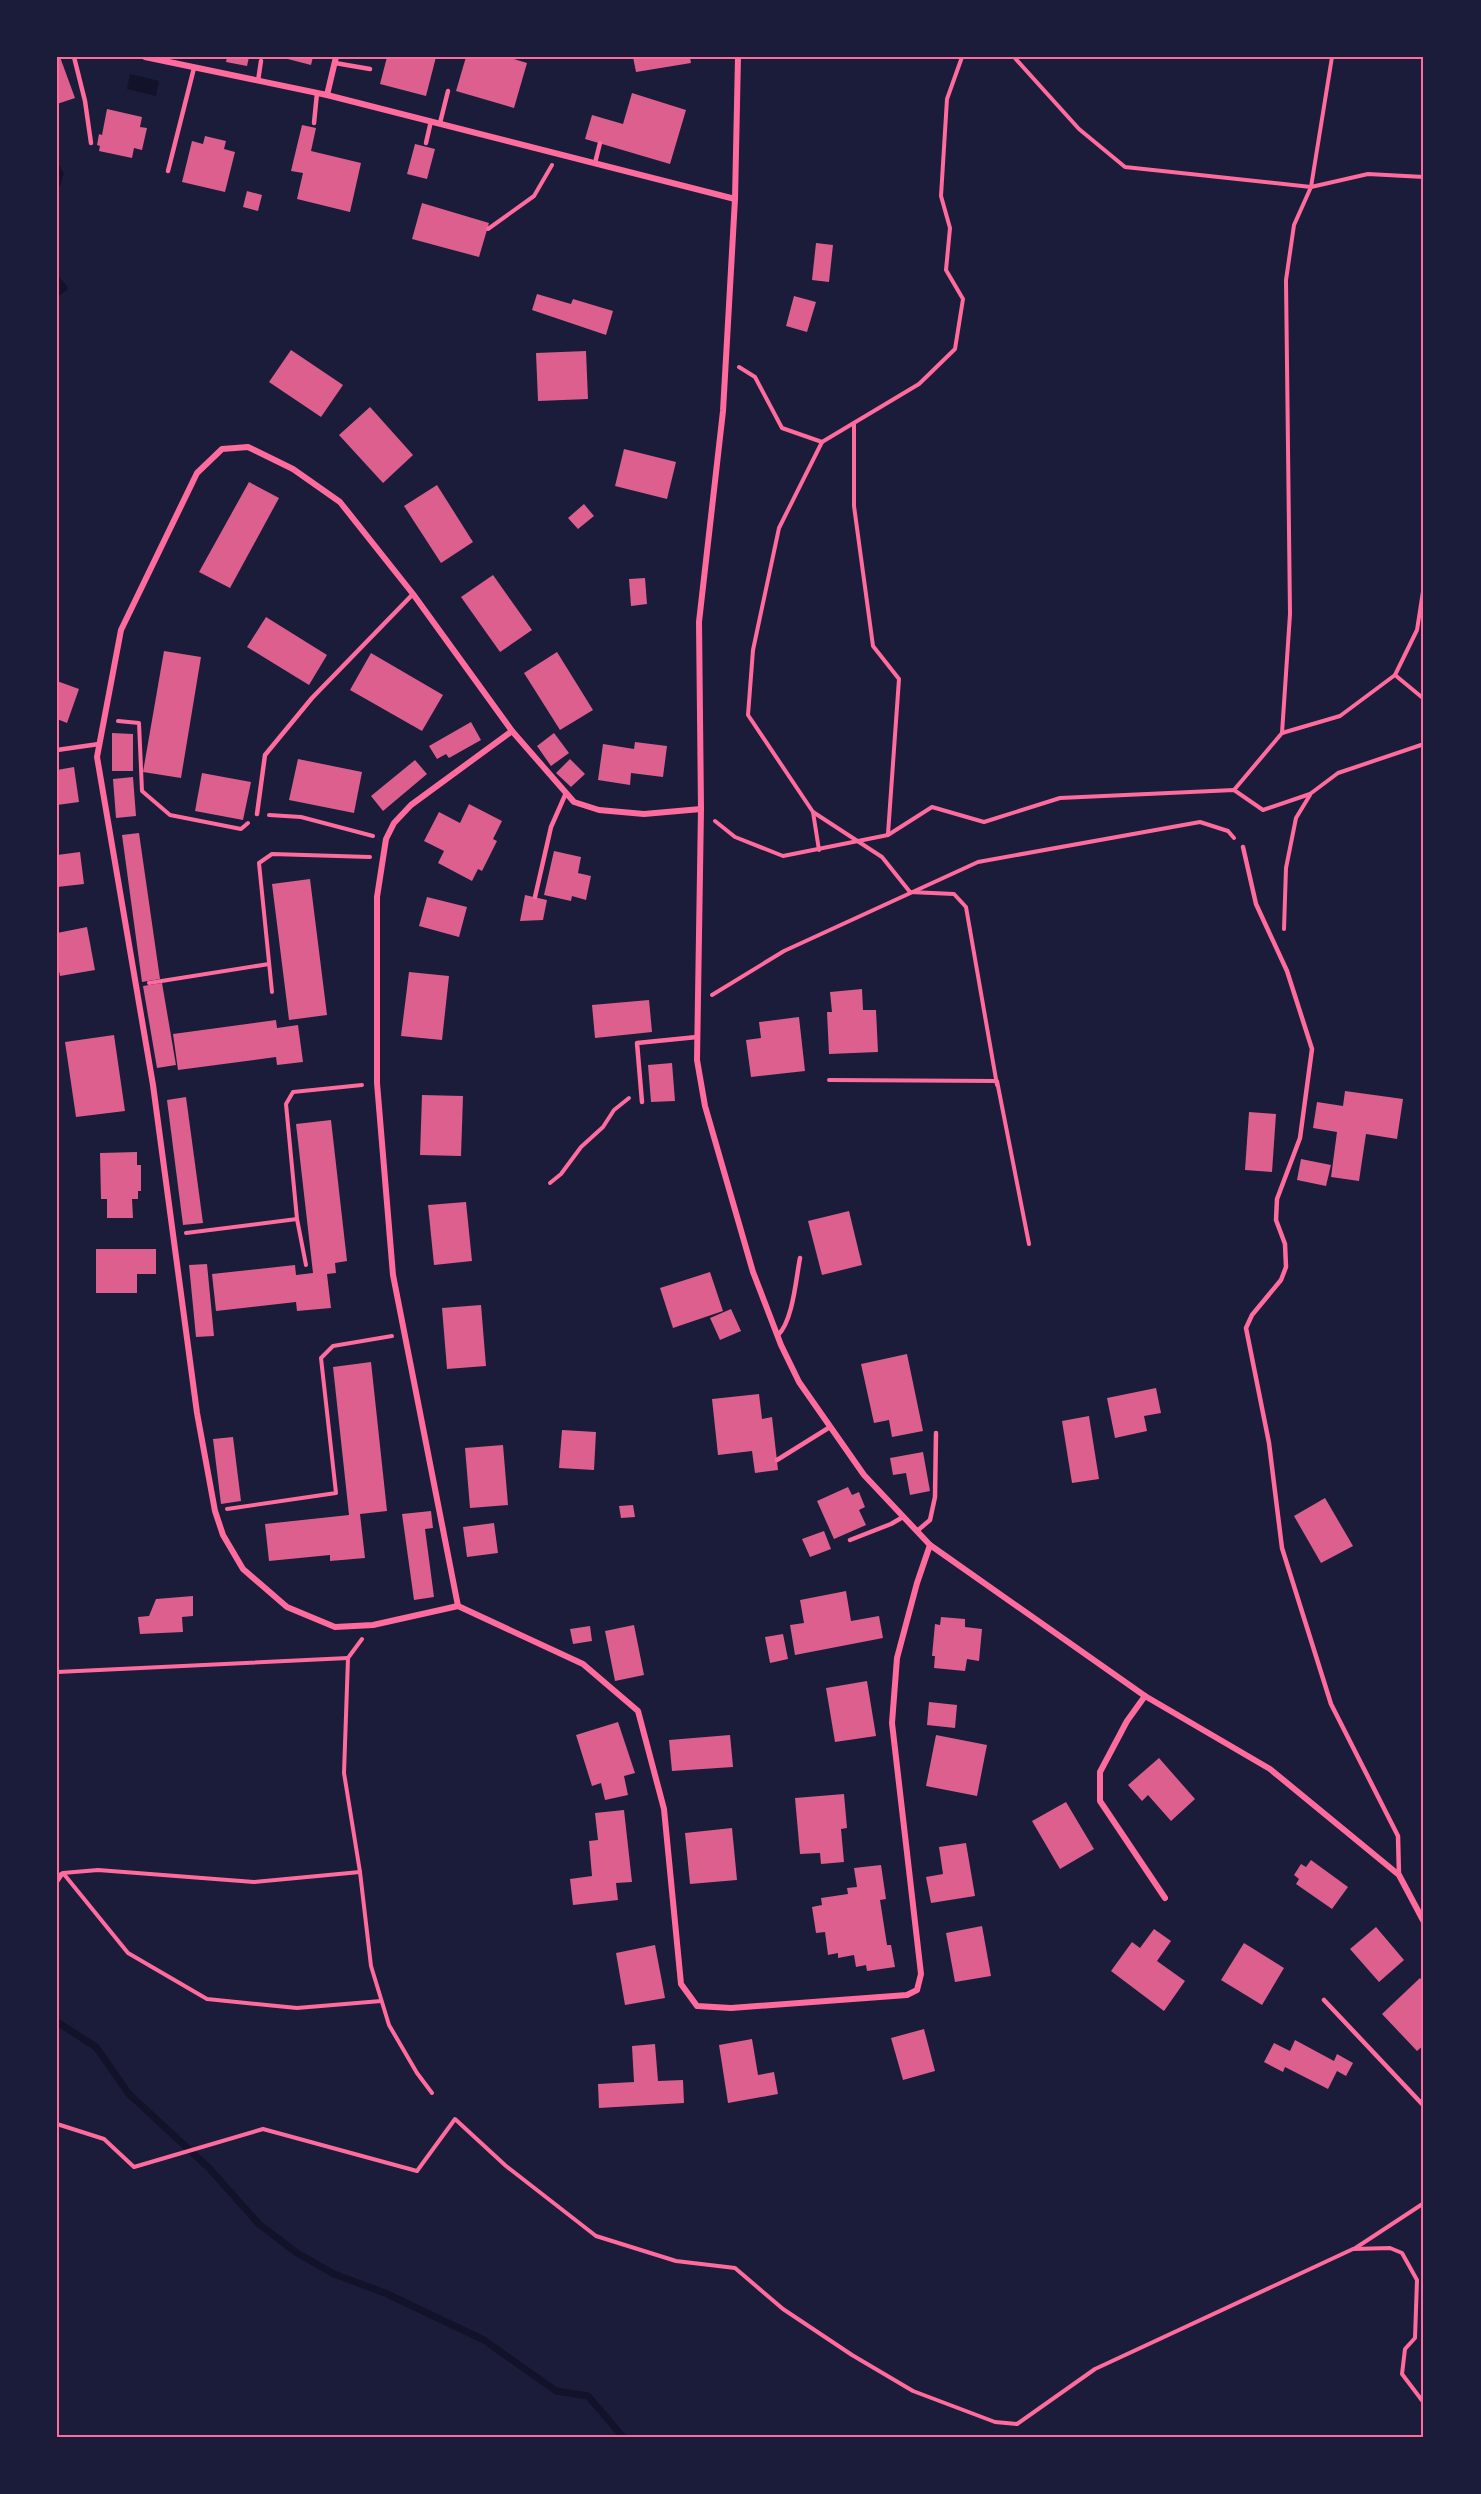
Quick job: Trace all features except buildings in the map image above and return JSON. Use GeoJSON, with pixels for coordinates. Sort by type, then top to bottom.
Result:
{"type":"FeatureCollection","features":[{"type":"Feature","properties":{"kind":"street"},"geometry":{"type":"LineString","coordinates":[[145,57],[327,95],[735,199]]}},
{"type":"Feature","properties":{"kind":"street"},"geometry":{"type":"LineString","coordinates":[[738,57],[735,199],[723,411],[699,622],[700,809],[697,1060],[707,1116],[753,1272],[799,1382],[864,1475],[930,1545],[1145,1696],[1270,1770],[1399,1875],[1424,1922]]}},
{"type":"Feature","properties":{"kind":"street"},"geometry":{"type":"LineString","coordinates":[[327,95],[335,60]]}},
{"type":"Feature","properties":{"kind":"street"},"geometry":{"type":"LineString","coordinates":[[700,809],[644,814],[598,810],[574,802],[512,731],[413,594],[340,502],[293,469],[248,447],[222,449],[197,473],[121,630],[97,757],[153,1085],[197,1413],[215,1510],[224,1535],[243,1569],[287,1607],[335,1626],[373,1625],[458,1606],[583,1664],[638,1711],[663,1809],[681,1984],[697,2006],[731,2008],[907,1995],[917,1990],[921,1974],[892,1724],[897,1658],[917,1583],[930,1545]]}},
{"type":"Feature","properties":{"kind":"street"},"geometry":{"type":"LineString","coordinates":[[458,1606],[393,1275],[377,1083],[377,897],[386,839],[394,823],[411,805],[512,731]]}},
{"type":"Feature","properties":{"kind":"street"},"geometry":{"type":"LineString","coordinates":[[1145,1696],[1127,1721],[1100,1772],[1100,1801],[1165,1898]]}},
{"type":"Feature","properties":{"kind":"lane"},"geometry":{"type":"LineString","coordinates":[[74,57],[85,101],[91,144]]}},
{"type":"Feature","properties":{"kind":"lane"},"geometry":{"type":"LineString","coordinates":[[335,60],[370,69]]}},
{"type":"Feature","properties":{"kind":"lane"},"geometry":{"type":"LineString","coordinates":[[258,81],[261,61]]}},
{"type":"Feature","properties":{"kind":"lane"},"geometry":{"type":"LineString","coordinates":[[168,171],[194,68]]}},
{"type":"Feature","properties":{"kind":"lane"},"geometry":{"type":"LineString","coordinates":[[440,123],[447,91]]}},
{"type":"Feature","properties":{"kind":"lane"},"geometry":{"type":"LineString","coordinates":[[314,123],[317,93]]}},
{"type":"Feature","properties":{"kind":"lane"},"geometry":{"type":"LineString","coordinates":[[426,143],[431,121]]}},
{"type":"Feature","properties":{"kind":"lane"},"geometry":{"type":"LineString","coordinates":[[595,163],[600,143]]}},
{"type":"Feature","properties":{"kind":"lane"},"geometry":{"type":"LineString","coordinates":[[257,814],[266,754],[312,698],[413,594]]}},
{"type":"Feature","properties":{"kind":"lane"},"geometry":{"type":"LineString","coordinates":[[57,750],[99,744]]}},
{"type":"Feature","properties":{"kind":"lane"},"geometry":{"type":"LineString","coordinates":[[535,897],[551,827],[566,793]]}},
{"type":"Feature","properties":{"kind":"lane"},"geometry":{"type":"LineString","coordinates":[[1243,847],[1256,904],[1287,971],[1312,1049],[1300,1138],[1277,1198],[1276,1220],[1285,1244],[1286,1267],[1281,1280],[1252,1315],[1246,1328],[1269,1443],[1282,1548],[1331,1704],[1398,1836],[1399,1875]]}},
{"type":"Feature","properties":{"kind":"lane"},"geometry":{"type":"LineString","coordinates":[[642,1099],[637,1043],[697,1037]]}},
{"type":"Feature","properties":{"kind":"lane"},"geometry":{"type":"LineString","coordinates":[[778,1335],[783,1330],[791,1304],[800,1258]]}},
{"type":"Feature","properties":{"kind":"lane"},"geometry":{"type":"LineString","coordinates":[[777,1460],[830,1427]]}},
{"type":"Feature","properties":{"kind":"lane"},"geometry":{"type":"LineString","coordinates":[[917,1531],[930,1520],[936,1497],[936,1433]]}},
{"type":"Feature","properties":{"kind":"lane"},"geometry":{"type":"LineString","coordinates":[[850,1540],[891,1524],[903,1516]]}},
{"type":"Feature","properties":{"kind":"lane"},"geometry":{"type":"LineString","coordinates":[[1324,2000],[1424,2106]]}},
{"type":"Feature","properties":{"kind":"path"},"geometry":{"type":"LineString","coordinates":[[962,57],[947,99],[941,196],[950,228],[946,270],[963,299],[955,349],[919,384],[822,442],[779,528],[753,650],[748,715],[813,812],[882,857],[910,892],[954,894],[966,907],[997,1085],[1029,1244]]}},
{"type":"Feature","properties":{"kind":"path"},"geometry":{"type":"LineString","coordinates":[[1014,57],[1079,129],[1125,167],[1311,187],[1368,174],[1424,177]]}},
{"type":"Feature","properties":{"kind":"path"},"geometry":{"type":"LineString","coordinates":[[1282,733],[1290,614],[1286,280],[1294,225],[1311,187],[1332,57]]}},
{"type":"Feature","properties":{"kind":"path"},"geometry":{"type":"LineString","coordinates":[[488,229],[534,196],[548,175],[556,153]]}},
{"type":"Feature","properties":{"kind":"path"},"geometry":{"type":"LineString","coordinates":[[726,359],[755,377],[782,428],[822,442]]}},
{"type":"Feature","properties":{"kind":"path"},"geometry":{"type":"LineString","coordinates":[[854,423],[854,506],[873,646],[899,679],[888,835]]}},
{"type":"Feature","properties":{"kind":"path"},"geometry":{"type":"LineString","coordinates":[[1234,790],[1282,733],[1340,716],[1395,675],[1417,630],[1424,585]]}},
{"type":"Feature","properties":{"kind":"path"},"geometry":{"type":"LineString","coordinates":[[1395,675],[1424,699]]}},
{"type":"Feature","properties":{"kind":"path"},"geometry":{"type":"LineString","coordinates":[[104,720],[139,723],[142,791],[170,815],[241,829],[257,814],[301,817],[386,839]]}},
{"type":"Feature","properties":{"kind":"path"},"geometry":{"type":"LineString","coordinates":[[700,809],[735,837],[783,856],[888,835],[932,807],[984,822],[1060,798],[1234,790],[1263,810],[1310,794],[1338,772],[1424,744]]}},
{"type":"Feature","properties":{"kind":"path"},"geometry":{"type":"LineString","coordinates":[[1284,932],[1286,868],[1296,818],[1310,794]]}},
{"type":"Feature","properties":{"kind":"path"},"geometry":{"type":"LineString","coordinates":[[813,812],[819,850]]}},
{"type":"Feature","properties":{"kind":"path"},"geometry":{"type":"LineString","coordinates":[[697,1004],[784,951],[978,862],[1200,822],[1228,831],[1243,847]]}},
{"type":"Feature","properties":{"kind":"path"},"geometry":{"type":"LineString","coordinates":[[272,992],[259,863],[272,854],[383,857]]}},
{"type":"Feature","properties":{"kind":"path"},"geometry":{"type":"LineString","coordinates":[[136,985],[269,964]]}},
{"type":"Feature","properties":{"kind":"path"},"geometry":{"type":"LineString","coordinates":[[829,1080],[997,1082],[997,1085]]}},
{"type":"Feature","properties":{"kind":"path"},"geometry":{"type":"LineString","coordinates":[[306,1265],[297,1218],[286,1104],[293,1092],[377,1083]]}},
{"type":"Feature","properties":{"kind":"path"},"geometry":{"type":"LineString","coordinates":[[550,1183],[561,1174],[581,1147],[603,1127],[623,1101],[633,1096],[642,1099]]}},
{"type":"Feature","properties":{"kind":"path"},"geometry":{"type":"LineString","coordinates":[[173,1235],[297,1218]]}},
{"type":"Feature","properties":{"kind":"path"},"geometry":{"type":"LineString","coordinates":[[215,1510],[336,1493],[321,1358],[333,1346],[405,1334]]}},
{"type":"Feature","properties":{"kind":"path"},"geometry":{"type":"LineString","coordinates":[[373,1625],[348,1658],[344,1773],[360,1872],[371,1966],[388,2025],[432,2093]]}},
{"type":"Feature","properties":{"kind":"path"},"geometry":{"type":"LineString","coordinates":[[57,1672],[348,1658]]}},
{"type":"Feature","properties":{"kind":"path"},"geometry":{"type":"LineString","coordinates":[[57,1876],[63,1873],[98,1870],[254,1882],[360,1872]]}},
{"type":"Feature","properties":{"kind":"path"},"geometry":{"type":"LineString","coordinates":[[57,1882],[63,1873]]}},
{"type":"Feature","properties":{"kind":"path"},"geometry":{"type":"LineString","coordinates":[[63,1873],[128,1953],[207,1999],[297,2008],[381,2001]]}},
{"type":"Feature","properties":{"kind":"path"},"geometry":{"type":"LineString","coordinates":[[57,2124],[104,2139],[134,2167],[263,2129],[417,2171],[455,2119],[506,2166],[596,2236],[676,2261],[735,2268],[783,2309],[852,2355],[913,2391],[995,2422],[1017,2424],[1095,2369],[1353,2249],[1424,2203]]}},
{"type":"Feature","properties":{"kind":"path"},"geometry":{"type":"LineString","coordinates":[[1353,2249],[1390,2248],[1402,2253],[1417,2280],[1415,2338],[1405,2349],[1402,2374],[1424,2403]]}},
{"type":"Feature","properties":{"kind":"shaded area"},"geometry":{"type":"Polygon","coordinates":[[[130,74],[159,81],[156,96],[127,89],[130,74]]]}},
{"type":"Feature","properties":{"kind":"waterway"},"geometry":{"type":"LineString","coordinates":[[57,168],[60,174],[57,184]]}},
{"type":"Feature","properties":{"kind":"waterway"},"geometry":{"type":"LineString","coordinates":[[57,280],[64,288],[57,293]]}},
{"type":"Feature","properties":{"kind":"waterway"},"geometry":{"type":"LineString","coordinates":[[57,2022],[96,2047],[129,2094],[209,2168],[259,2224],[297,2253],[334,2274],[385,2293],[484,2340],[556,2391],[588,2396],[623,2437]]}}]}
